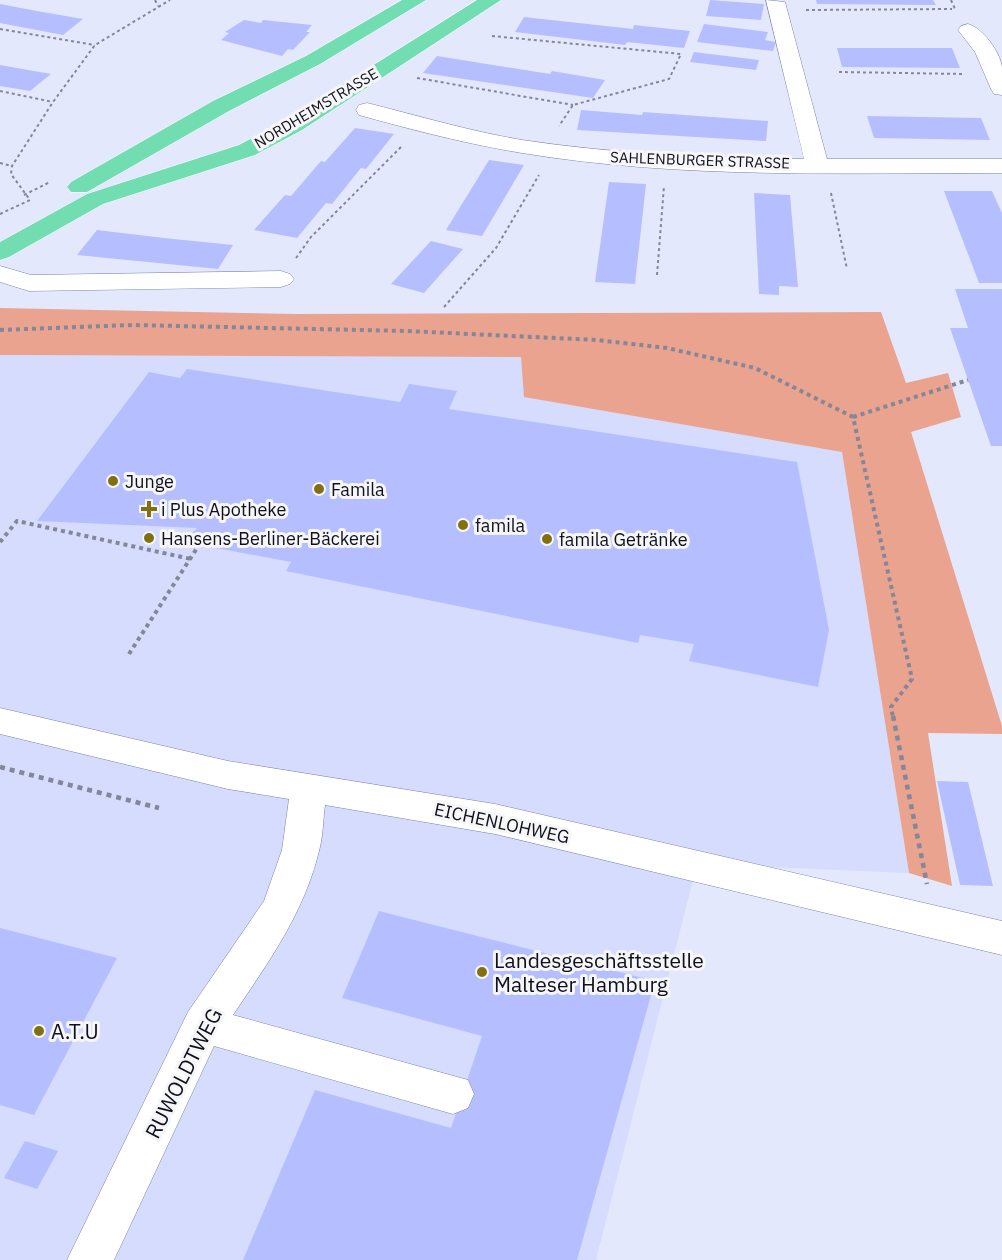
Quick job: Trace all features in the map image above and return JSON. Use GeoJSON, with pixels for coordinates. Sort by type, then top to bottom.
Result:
{"type":"FeatureCollection","features":[{"type":"Feature","properties":{"kind":"main road"},"geometry":{"type":"LineString","coordinates":[[0,230],[121,165],[221,106],[313,60],[416,0]]}},
{"type":"Feature","properties":{"kind":"main road","name":"NORDHEIMSTRASSE"},"geometry":{"type":"LineString","coordinates":[[0,252],[95,199],[247,150],[294,125],[491,0]]}},
{"type":"Feature","properties":{"kind":"street"},"geometry":{"type":"LineString","coordinates":[[775,2],[821,165]]}},
{"type":"Feature","properties":{"kind":"street"},"geometry":{"type":"LineString","coordinates":[[968,30],[985,50],[999,82]]}},
{"type":"Feature","properties":{"kind":"street","name":"SAHLENBURGER STRASSE"},"geometry":{"type":"LineString","coordinates":[[367,110],[422,126],[548,150],[666,162],[1002,166]]}},
{"type":"Feature","properties":{"kind":"street"},"geometry":{"type":"LineString","coordinates":[[0,274],[29,283],[58,284],[281,279]]}},
{"type":"Feature","properties":{"kind":"street","name":"EICHENLOHWEG"},"geometry":{"type":"LineString","coordinates":[[0,721],[228,775],[495,819],[1002,938]]}},
{"type":"Feature","properties":{"kind":"street","name":"RUWOLDTWEG"},"geometry":{"type":"LineString","coordinates":[[90,1260],[203,1025],[266,933],[282,905],[301,850],[309,787]]}},
{"type":"Feature","properties":{"kind":"street"},"geometry":{"type":"LineString","coordinates":[[203,1025],[453,1094]]}},
{"type":"Feature","properties":{"kind":"path"},"geometry":{"type":"LineString","coordinates":[[155,0],[158,6]]}},
{"type":"Feature","properties":{"kind":"path"},"geometry":{"type":"LineString","coordinates":[[0,214],[30,200],[11,174],[12,166],[53,102],[95,45],[170,0]]}},
{"type":"Feature","properties":{"kind":"path"},"geometry":{"type":"LineString","coordinates":[[806,10],[954,9]]}},
{"type":"Feature","properties":{"kind":"path"},"geometry":{"type":"LineString","coordinates":[[0,29],[95,45]]}},
{"type":"Feature","properties":{"kind":"path"},"geometry":{"type":"LineString","coordinates":[[408,77],[573,105],[669,79],[681,54],[492,36]]}},
{"type":"Feature","properties":{"kind":"path"},"geometry":{"type":"LineString","coordinates":[[839,72],[999,82]]}},
{"type":"Feature","properties":{"kind":"path"},"geometry":{"type":"LineString","coordinates":[[0,91],[53,102]]}},
{"type":"Feature","properties":{"kind":"path"},"geometry":{"type":"LineString","coordinates":[[444,307],[496,248],[573,105]]}},
{"type":"Feature","properties":{"kind":"path"},"geometry":{"type":"LineString","coordinates":[[281,279],[311,237],[422,126]]}},
{"type":"Feature","properties":{"kind":"path"},"geometry":{"type":"LineString","coordinates":[[657,275],[666,162]]}},
{"type":"Feature","properties":{"kind":"path"},"geometry":{"type":"LineString","coordinates":[[0,163],[12,166]]}},
{"type":"Feature","properties":{"kind":"path"},"geometry":{"type":"LineString","coordinates":[[821,165],[847,269]]}},
{"type":"Feature","properties":{"kind":"path"},"geometry":{"type":"LineString","coordinates":[[0,330],[132,325],[407,331],[597,340],[667,348],[755,368],[853,417],[968,380]]}},
{"type":"Feature","properties":{"kind":"path"},"geometry":{"type":"LineString","coordinates":[[853,417],[912,679],[891,707],[934,922]]}},
{"type":"Feature","properties":{"kind":"path"},"geometry":{"type":"LineString","coordinates":[[0,542],[17,521],[191,559]]}},
{"type":"Feature","properties":{"kind":"path"},"geometry":{"type":"LineString","coordinates":[[129,654],[199,545]]}},
{"type":"Feature","properties":{"kind":"path"},"geometry":{"type":"LineString","coordinates":[[0,767],[159,808]]}},
{"type":"Feature","properties":{"kind":"shaded area"},"geometry":{"type":"Polygon","coordinates":[[[0,308],[296,314],[881,312],[906,383],[948,373],[961,417],[911,432],[1002,726],[1002,734],[928,733],[952,886],[909,873],[842,452],[524,397],[521,357],[0,355],[0,308]]]}},
{"type":"Feature","properties":{"kind":"shaded area"},"geometry":{"type":"Polygon","coordinates":[[[0,355],[521,357],[525,397],[842,452],[909,873],[697,864],[596,1260],[0,1260],[0,355]]]}},
{"type":"Feature","properties":{"kind":"building"},"geometry":{"type":"Polygon","coordinates":[[[710,0],[764,4],[761,20],[706,16],[710,0]]]}},
{"type":"Feature","properties":{"kind":"building"},"geometry":{"type":"Polygon","coordinates":[[[816,0],[933,0],[936,5],[817,4],[816,0]]]}},
{"type":"Feature","properties":{"kind":"building"},"geometry":{"type":"Polygon","coordinates":[[[0,4],[83,19],[63,35],[0,23],[0,4]]]}},
{"type":"Feature","properties":{"kind":"building"},"geometry":{"type":"Polygon","coordinates":[[[524,17],[633,29],[634,25],[690,31],[684,48],[627,42],[625,45],[515,32],[524,17]]]}},
{"type":"Feature","properties":{"kind":"building"},"geometry":{"type":"Polygon","coordinates":[[[244,20],[312,25],[306,32],[310,32],[293,50],[288,49],[282,56],[221,40],[229,33],[225,32],[244,20]]]}},
{"type":"Feature","properties":{"kind":"building"},"geometry":{"type":"Polygon","coordinates":[[[704,24],[768,32],[765,40],[776,42],[773,51],[697,42],[704,24]]]}},
{"type":"Feature","properties":{"kind":"building"},"geometry":{"type":"Polygon","coordinates":[[[837,48],[952,48],[960,68],[842,67],[837,48]]]}},
{"type":"Feature","properties":{"kind":"building"},"geometry":{"type":"Polygon","coordinates":[[[694,52],[759,60],[756,70],[690,62],[694,52]]]}},
{"type":"Feature","properties":{"kind":"building"},"geometry":{"type":"Polygon","coordinates":[[[437,56],[550,74],[552,71],[605,80],[593,98],[423,73],[437,56]]]}},
{"type":"Feature","properties":{"kind":"building"},"geometry":{"type":"Polygon","coordinates":[[[0,65],[51,74],[30,91],[0,86],[0,65]]]}},
{"type":"Feature","properties":{"kind":"building"},"geometry":{"type":"Polygon","coordinates":[[[581,110],[768,121],[766,141],[577,130],[581,110]]]}},
{"type":"Feature","properties":{"kind":"building"},"geometry":{"type":"Polygon","coordinates":[[[867,116],[981,118],[990,140],[874,138],[867,116]]]}},
{"type":"Feature","properties":{"kind":"building"},"geometry":{"type":"Polygon","coordinates":[[[355,128],[394,134],[366,169],[361,168],[332,204],[326,203],[297,238],[254,230],[285,195],[291,196],[321,161],[325,162],[355,128]]]}},
{"type":"Feature","properties":{"kind":"building"},"geometry":{"type":"Polygon","coordinates":[[[489,160],[524,165],[482,236],[446,230],[489,160]]]}},
{"type":"Feature","properties":{"kind":"building"},"geometry":{"type":"Polygon","coordinates":[[[609,182],[646,184],[635,284],[595,282],[609,182]]]}},
{"type":"Feature","properties":{"kind":"building"},"geometry":{"type":"Polygon","coordinates":[[[944,191],[992,191],[1002,213],[1002,283],[979,283],[944,191]]]}},
{"type":"Feature","properties":{"kind":"building"},"geometry":{"type":"Polygon","coordinates":[[[754,193],[790,195],[798,287],[779,286],[779,295],[759,294],[754,193]]]}},
{"type":"Feature","properties":{"kind":"building"},"geometry":{"type":"Polygon","coordinates":[[[97,230],[233,245],[218,269],[77,255],[97,230]]]}},
{"type":"Feature","properties":{"kind":"building"},"geometry":{"type":"Polygon","coordinates":[[[431,241],[463,249],[424,293],[391,284],[431,241]]]}},
{"type":"Feature","properties":{"kind":"building"},"geometry":{"type":"Polygon","coordinates":[[[955,289],[1002,289],[1002,446],[991,446],[950,328],[968,328],[955,289]]]}},
{"type":"Feature","properties":{"kind":"building","name":"famila"},"geometry":{"type":"Polygon","coordinates":[[[187,369],[400,402],[409,384],[457,391],[449,409],[797,462],[829,630],[818,687],[689,661],[694,644],[640,635],[638,643],[286,571],[291,562],[184,542],[197,528],[37,521],[149,372],[180,378],[187,369]]]}},
{"type":"Feature","properties":{"kind":"building"},"geometry":{"type":"Polygon","coordinates":[[[937,781],[968,782],[993,886],[960,885],[937,781]]]}},
{"type":"Feature","properties":{"kind":"building"},"geometry":{"type":"Polygon","coordinates":[[[379,911],[655,981],[577,1260],[243,1260],[315,1090],[451,1128],[482,1036],[342,998],[379,911]]]}},
{"type":"Feature","properties":{"kind":"building","name":"A.T.U"},"geometry":{"type":"Polygon","coordinates":[[[0,928],[117,958],[34,1115],[0,1105],[0,928]]]}},
{"type":"Feature","properties":{"kind":"building"},"geometry":{"type":"Polygon","coordinates":[[[25,1141],[58,1151],[37,1189],[4,1178],[25,1141]]]}},
{"type":"Feature","properties":{"kind":"place","name":"Junge"},"geometry":{"type":"Point","coordinates":[113,481]}},
{"type":"Feature","properties":{"kind":"place","name":"Famila"},"geometry":{"type":"Point","coordinates":[319,489]}},
{"type":"Feature","properties":{"kind":"place","name":"i Plus Apotheke"},"geometry":{"type":"Point","coordinates":[149,509]}},
{"type":"Feature","properties":{"kind":"place","name":"famila"},"geometry":{"type":"Point","coordinates":[463,525]}},
{"type":"Feature","properties":{"kind":"place","name":"Hansens-Berliner-Bäckerei"},"geometry":{"type":"Point","coordinates":[149,538]}},
{"type":"Feature","properties":{"kind":"place","name":"famila Getränke"},"geometry":{"type":"Point","coordinates":[547,539]}},
{"type":"Feature","properties":{"kind":"place","name":"Landesgeschäftsstelle Malteser Hamburg"},"geometry":{"type":"Point","coordinates":[482,972]}},
{"type":"Feature","properties":{"kind":"place","name":"A.T.U"},"geometry":{"type":"Point","coordinates":[39,1031]}}]}
